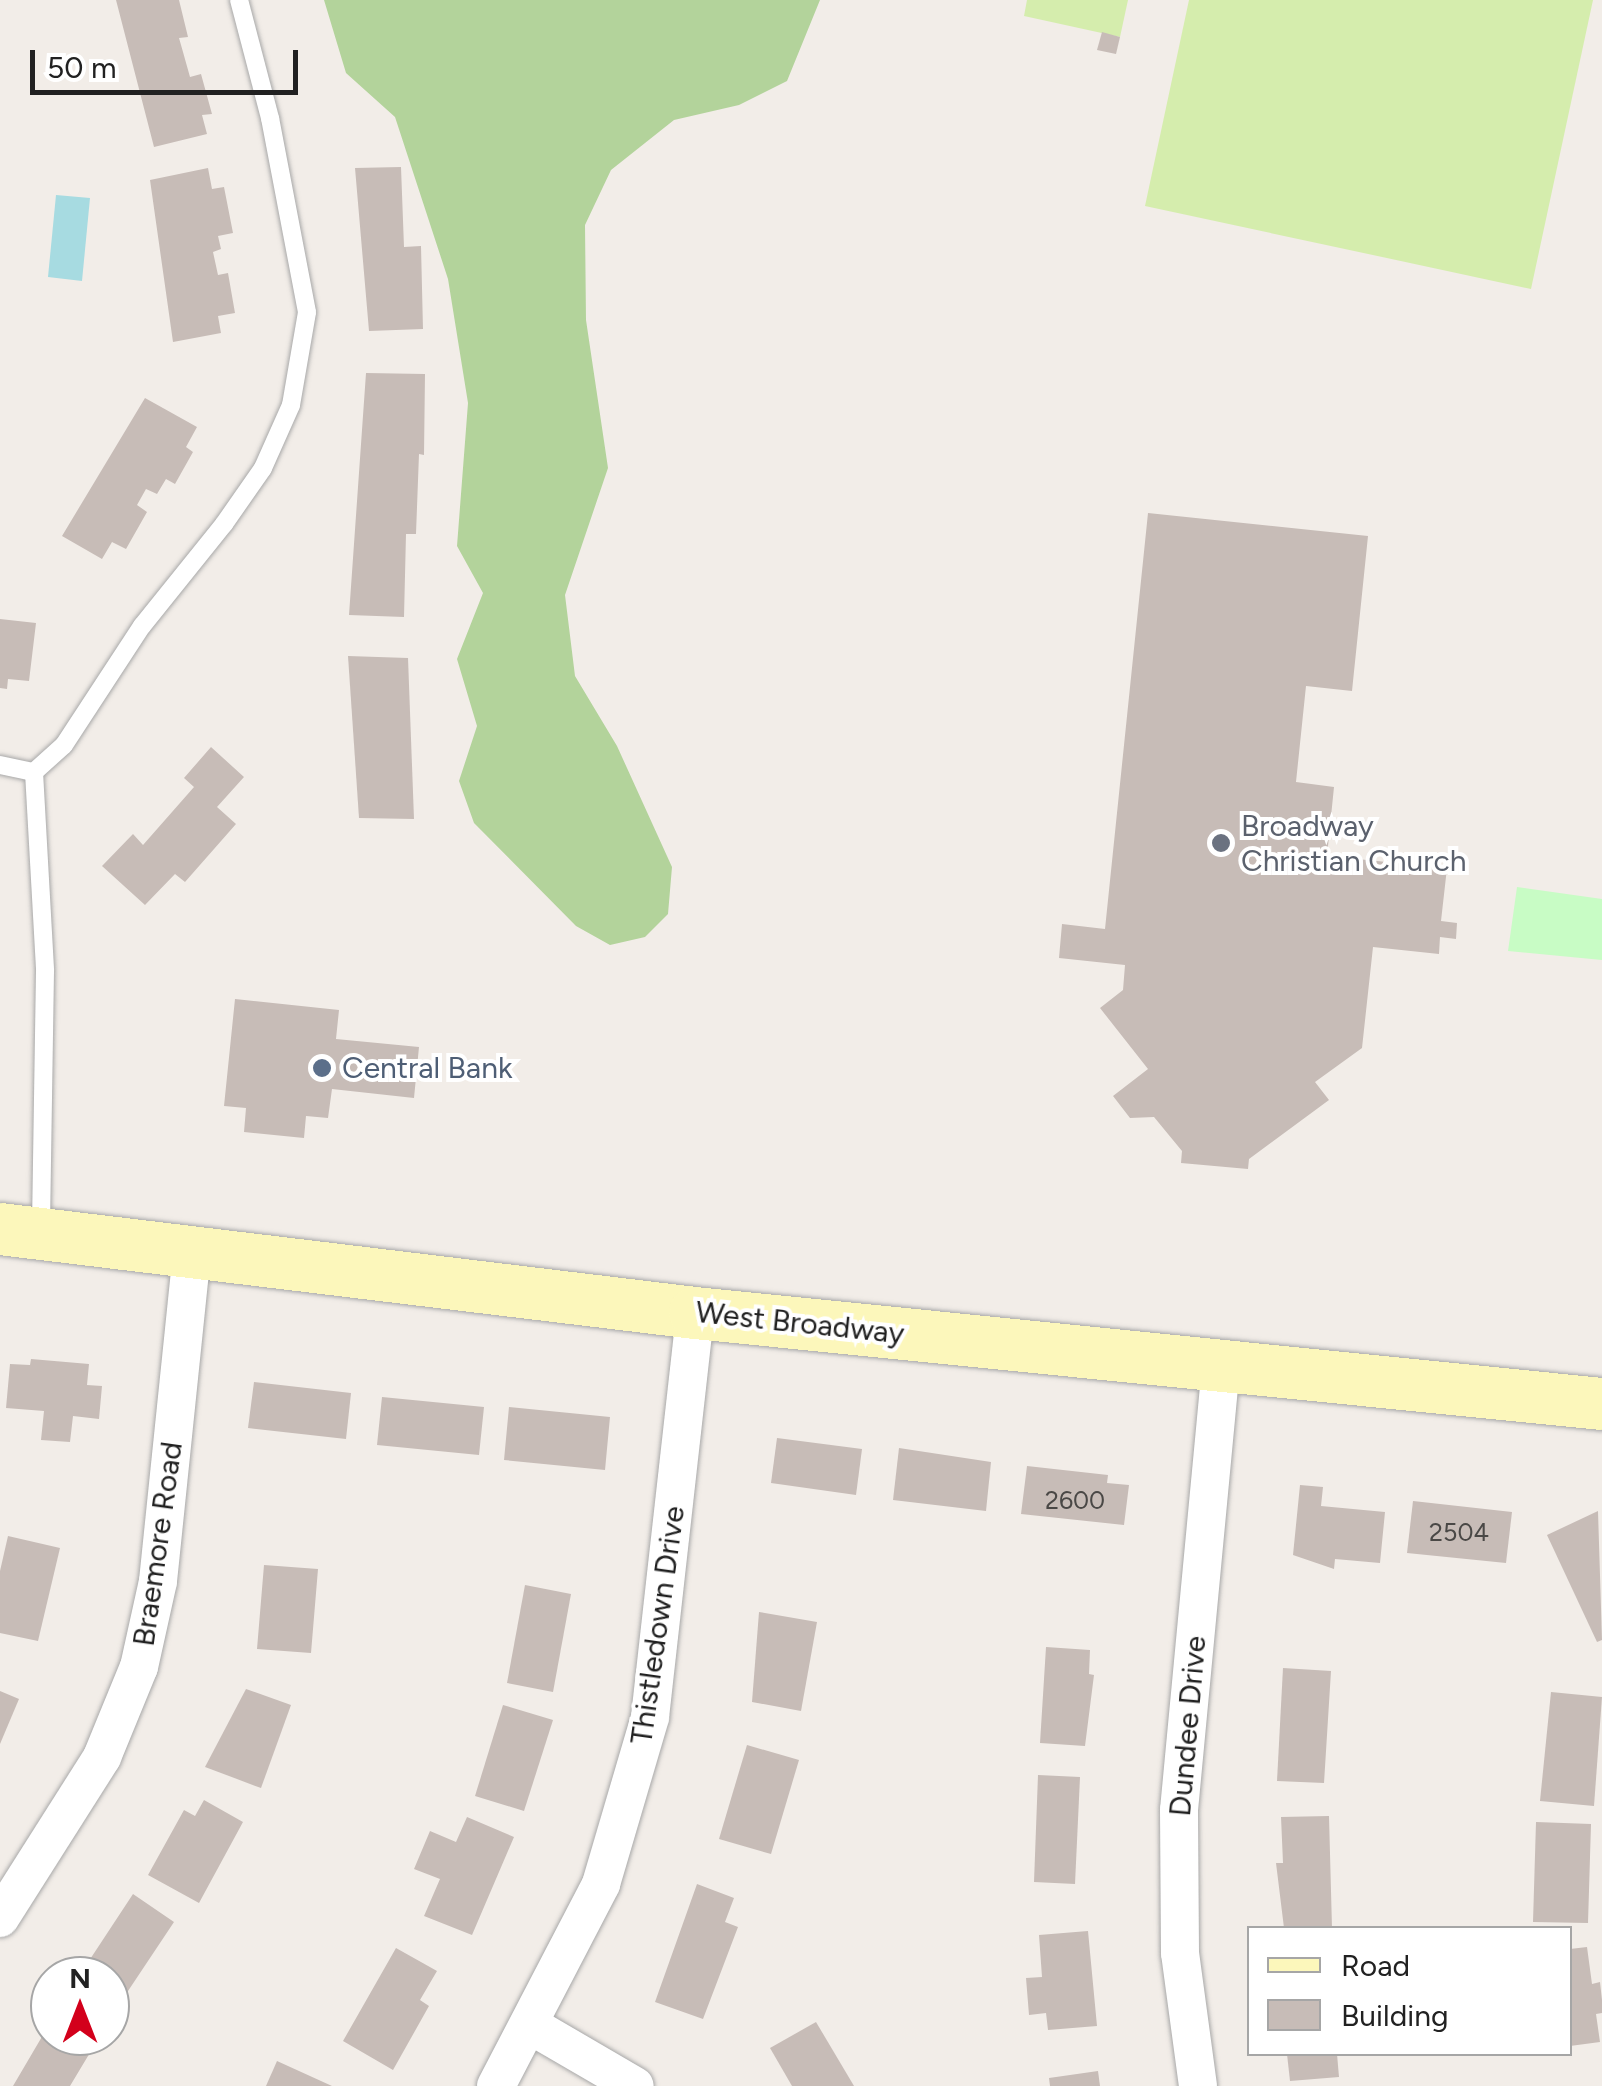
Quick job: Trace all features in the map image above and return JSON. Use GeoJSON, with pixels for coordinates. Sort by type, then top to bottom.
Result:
{"type":"FeatureCollection","features":[{"type":"Feature","properties":{"kind":"main road","name":"West Broadway"},"geometry":{"type":"LineString","coordinates":[[21,1232],[695,1313],[1602,1404]]}},
{"type":"Feature","properties":{"kind":"street","name":"Braemore Road"},"geometry":{"type":"LineString","coordinates":[[5,1899],[102,1757],[140,1666],[158,1581],[192,1253]]}},
{"type":"Feature","properties":{"kind":"street","name":"Thistledown Drive"},"geometry":{"type":"LineString","coordinates":[[496,2086],[601,1884],[650,1716],[695,1313]]}},
{"type":"Feature","properties":{"kind":"street","name":"Dundee Drive"},"geometry":{"type":"LineString","coordinates":[[1198,2086],[1180,1953],[1179,1810],[1221,1367]]}},
{"type":"Feature","properties":{"kind":"street"},"geometry":{"type":"LineString","coordinates":[[530,2025],[635,2086]]}},
{"type":"Feature","properties":{"kind":"lane"},"geometry":{"type":"LineString","coordinates":[[34,772],[64,746],[142,626],[234,510],[263,468],[291,405],[308,312],[270,118],[239,0]]}},
{"type":"Feature","properties":{"kind":"lane"},"geometry":{"type":"LineString","coordinates":[[0,765],[34,772]]}},
{"type":"Feature","properties":{"kind":"lane"},"geometry":{"type":"LineString","coordinates":[[21,1232],[45,972],[34,772]]}},
{"type":"Feature","properties":{"kind":"green space"},"geometry":{"type":"Polygon","coordinates":[[[324,0],[820,0],[787,81],[739,105],[674,120],[611,170],[585,225],[586,320],[608,468],[565,595],[575,676],[617,746],[672,867],[668,914],[645,937],[610,945],[576,926],[474,823],[459,781],[477,726],[457,659],[483,593],[457,546],[468,403],[448,279],[395,117],[346,73],[324,0]]]}},
{"type":"Feature","properties":{"kind":"green space"},"geometry":{"type":"Polygon","coordinates":[[[1027,0],[1128,0],[1120,37],[1024,16],[1027,0]]]}},
{"type":"Feature","properties":{"kind":"green space"},"geometry":{"type":"Polygon","coordinates":[[[1189,0],[1593,0],[1531,289],[1145,206],[1189,0]]]}},
{"type":"Feature","properties":{"kind":"green space"},"geometry":{"type":"Polygon","coordinates":[[[1517,887],[1602,899],[1602,960],[1508,951],[1517,887]]]}},
{"type":"Feature","properties":{"kind":"water"},"geometry":{"type":"Polygon","coordinates":[[[56,195],[90,198],[82,281],[48,277],[56,195]]]}},
{"type":"Feature","properties":{"kind":"building"},"geometry":{"type":"Polygon","coordinates":[[[116,0],[179,0],[188,37],[179,38],[190,77],[201,74],[212,114],[202,115],[207,134],[154,147],[116,0]]]}},
{"type":"Feature","properties":{"kind":"building"},"geometry":{"type":"Polygon","coordinates":[[[1102,32],[1120,37],[1116,54],[1097,50],[1102,32]]]}},
{"type":"Feature","properties":{"kind":"building"},"geometry":{"type":"Polygon","coordinates":[[[401,167],[404,247],[421,246],[423,329],[369,331],[355,168],[401,167]]]}},
{"type":"Feature","properties":{"kind":"building"},"geometry":{"type":"Polygon","coordinates":[[[208,168],[212,189],[224,187],[233,233],[218,236],[221,249],[213,252],[218,275],[228,273],[235,313],[218,316],[221,333],[173,342],[150,180],[208,168]]]}},
{"type":"Feature","properties":{"kind":"building"},"geometry":{"type":"Polygon","coordinates":[[[366,373],[425,374],[424,455],[419,454],[416,534],[406,534],[404,617],[349,615],[366,373]]]}},
{"type":"Feature","properties":{"kind":"building"},"geometry":{"type":"Polygon","coordinates":[[[145,398],[197,427],[186,447],[193,452],[175,484],[166,479],[157,494],[146,489],[137,505],[147,512],[126,549],[112,542],[102,559],[62,536],[145,398]]]}},
{"type":"Feature","properties":{"kind":"building","name":"Broadway Christian Church"},"geometry":{"type":"Polygon","coordinates":[[[1148,513],[1368,536],[1352,691],[1306,686],[1296,782],[1334,787],[1327,856],[1447,868],[1441,921],[1457,923],[1456,939],[1440,937],[1439,954],[1373,947],[1362,1048],[1315,1082],[1329,1100],[1249,1159],[1248,1169],[1181,1163],[1182,1151],[1154,1117],[1130,1118],[1113,1096],[1148,1069],[1100,1008],[1123,990],[1125,965],[1059,958],[1062,924],[1105,929],[1148,513]]]}},
{"type":"Feature","properties":{"kind":"building"},"geometry":{"type":"Polygon","coordinates":[[[0,619],[36,623],[29,681],[8,679],[7,689],[0,688],[0,619]]]}},
{"type":"Feature","properties":{"kind":"building"},"geometry":{"type":"Polygon","coordinates":[[[348,656],[408,658],[414,819],[359,818],[348,656]]]}},
{"type":"Feature","properties":{"kind":"building"},"geometry":{"type":"Polygon","coordinates":[[[211,747],[244,777],[217,807],[236,824],[185,882],[175,874],[145,905],[102,866],[133,834],[143,845],[194,787],[184,778],[211,747]]]}},
{"type":"Feature","properties":{"kind":"building","name":"Central Bank"},"geometry":{"type":"Polygon","coordinates":[[[235,999],[339,1010],[336,1039],[419,1047],[414,1098],[332,1089],[328,1118],[306,1116],[304,1138],[244,1132],[246,1108],[224,1106],[235,999]]]}},
{"type":"Feature","properties":{"kind":"building"},"geometry":{"type":"Polygon","coordinates":[[[31,1359],[89,1364],[87,1385],[102,1386],[99,1419],[73,1416],[70,1442],[41,1440],[44,1411],[6,1408],[10,1364],[30,1365],[31,1359]]]}},
{"type":"Feature","properties":{"kind":"building"},"geometry":{"type":"Polygon","coordinates":[[[254,1382],[351,1393],[346,1439],[248,1428],[254,1382]]]}},
{"type":"Feature","properties":{"kind":"building"},"geometry":{"type":"Polygon","coordinates":[[[382,1397],[484,1407],[479,1455],[377,1445],[382,1397]]]}},
{"type":"Feature","properties":{"kind":"building"},"geometry":{"type":"Polygon","coordinates":[[[509,1407],[610,1417],[605,1470],[504,1460],[509,1407]]]}},
{"type":"Feature","properties":{"kind":"building"},"geometry":{"type":"Polygon","coordinates":[[[777,1438],[862,1449],[856,1495],[771,1483],[777,1438]]]}},
{"type":"Feature","properties":{"kind":"building"},"geometry":{"type":"Polygon","coordinates":[[[899,1448],[991,1462],[986,1511],[893,1500],[899,1448]]]}},
{"type":"Feature","properties":{"kind":"building"},"geometry":{"type":"Polygon","coordinates":[[[1027,1466],[1108,1475],[1107,1483],[1129,1485],[1124,1525],[1021,1514],[1027,1466]]]}},
{"type":"Feature","properties":{"kind":"building"},"geometry":{"type":"Polygon","coordinates":[[[1300,1485],[1323,1487],[1321,1506],[1385,1512],[1380,1563],[1335,1559],[1334,1569],[1293,1555],[1300,1485]]]}},
{"type":"Feature","properties":{"kind":"building"},"geometry":{"type":"Polygon","coordinates":[[[1413,1501],[1512,1512],[1506,1563],[1407,1553],[1413,1501]]]}},
{"type":"Feature","properties":{"kind":"building"},"geometry":{"type":"Polygon","coordinates":[[[1598,1511],[1602,1640],[1597,1642],[1547,1535],[1598,1511]]]}},
{"type":"Feature","properties":{"kind":"building"},"geometry":{"type":"Polygon","coordinates":[[[8,1536],[60,1548],[38,1641],[0,1633],[0,1571],[8,1536]]]}},
{"type":"Feature","properties":{"kind":"building"},"geometry":{"type":"Polygon","coordinates":[[[264,1565],[318,1569],[311,1653],[257,1649],[264,1565]]]}},
{"type":"Feature","properties":{"kind":"building"},"geometry":{"type":"Polygon","coordinates":[[[525,1585],[571,1594],[553,1692],[507,1683],[525,1585]]]}},
{"type":"Feature","properties":{"kind":"building"},"geometry":{"type":"Polygon","coordinates":[[[759,1612],[817,1622],[801,1711],[752,1702],[759,1612]]]}},
{"type":"Feature","properties":{"kind":"building"},"geometry":{"type":"Polygon","coordinates":[[[1046,1647],[1090,1650],[1089,1674],[1094,1675],[1085,1746],[1040,1743],[1046,1647]]]}},
{"type":"Feature","properties":{"kind":"building"},"geometry":{"type":"Polygon","coordinates":[[[1283,1668],[1331,1671],[1324,1783],[1277,1781],[1283,1668]]]}},
{"type":"Feature","properties":{"kind":"building"},"geometry":{"type":"Polygon","coordinates":[[[246,1689],[291,1705],[261,1788],[205,1767],[246,1689]]]}},
{"type":"Feature","properties":{"kind":"building"},"geometry":{"type":"Polygon","coordinates":[[[0,1691],[19,1699],[0,1744],[0,1691]]]}},
{"type":"Feature","properties":{"kind":"building"},"geometry":{"type":"Polygon","coordinates":[[[1551,1692],[1602,1697],[1594,1806],[1540,1801],[1551,1692]]]}},
{"type":"Feature","properties":{"kind":"building"},"geometry":{"type":"Polygon","coordinates":[[[503,1705],[553,1720],[524,1811],[475,1796],[503,1705]]]}},
{"type":"Feature","properties":{"kind":"building"},"geometry":{"type":"Polygon","coordinates":[[[747,1745],[799,1760],[771,1854],[719,1839],[747,1745]]]}},
{"type":"Feature","properties":{"kind":"building"},"geometry":{"type":"Polygon","coordinates":[[[1038,1775],[1080,1777],[1075,1884],[1034,1882],[1038,1775]]]}},
{"type":"Feature","properties":{"kind":"building"},"geometry":{"type":"Polygon","coordinates":[[[204,1800],[243,1822],[199,1903],[148,1875],[184,1810],[195,1816],[204,1800]]]}},
{"type":"Feature","properties":{"kind":"building"},"geometry":{"type":"Polygon","coordinates":[[[1329,1816],[1332,1926],[1284,1926],[1276,1863],[1283,1863],[1281,1817],[1329,1816]]]}},
{"type":"Feature","properties":{"kind":"building"},"geometry":{"type":"Polygon","coordinates":[[[467,1817],[514,1837],[472,1935],[424,1916],[440,1879],[414,1869],[430,1831],[456,1842],[467,1817]]]}},
{"type":"Feature","properties":{"kind":"building"},"geometry":{"type":"Polygon","coordinates":[[[1536,1822],[1591,1824],[1588,1923],[1533,1922],[1536,1822]]]}},
{"type":"Feature","properties":{"kind":"building"},"geometry":{"type":"Polygon","coordinates":[[[697,1884],[734,1898],[725,1922],[738,1927],[703,2019],[655,2002],[697,1884]]]}},
{"type":"Feature","properties":{"kind":"building"},"geometry":{"type":"Polygon","coordinates":[[[133,1894],[174,1922],[130,1988],[130,1956],[92,1956],[133,1894]]]}},
{"type":"Feature","properties":{"kind":"building"},"geometry":{"type":"Polygon","coordinates":[[[1088,1931],[1097,2026],[1048,2030],[1046,2013],[1029,2015],[1026,1978],[1042,1977],[1039,1935],[1088,1931]]]}},
{"type":"Feature","properties":{"kind":"building"},"geometry":{"type":"Polygon","coordinates":[[[1587,1947],[1592,1984],[1600,1982],[1602,2013],[1596,2014],[1600,2042],[1572,2046],[1572,1949],[1587,1947]]]}},
{"type":"Feature","properties":{"kind":"building"},"geometry":{"type":"Polygon","coordinates":[[[396,1948],[437,1971],[420,2000],[429,2006],[393,2070],[343,2041],[396,1948]]]}},
{"type":"Feature","properties":{"kind":"building"},"geometry":{"type":"Polygon","coordinates":[[[816,2022],[854,2086],[792,2086],[770,2048],[816,2022]]]}},
{"type":"Feature","properties":{"kind":"building"},"geometry":{"type":"Polygon","coordinates":[[[31,2056],[88,2056],[70,2086],[13,2086],[31,2056]]]}},
{"type":"Feature","properties":{"kind":"building"},"geometry":{"type":"Polygon","coordinates":[[[1287,2056],[1337,2056],[1339,2077],[1290,2081],[1287,2056]]]}},
{"type":"Feature","properties":{"kind":"building"},"geometry":{"type":"Polygon","coordinates":[[[277,2061],[332,2086],[266,2086],[277,2061]]]}},
{"type":"Feature","properties":{"kind":"building"},"geometry":{"type":"Polygon","coordinates":[[[1098,2071],[1100,2086],[1050,2086],[1049,2078],[1098,2071]]]}},
{"type":"Feature","properties":{"kind":"place","name":"Broadway Christian Church"},"geometry":{"type":"Point","coordinates":[1221,843]}},
{"type":"Feature","properties":{"kind":"place","name":"Central Bank"},"geometry":{"type":"Point","coordinates":[322,1068]}}]}
